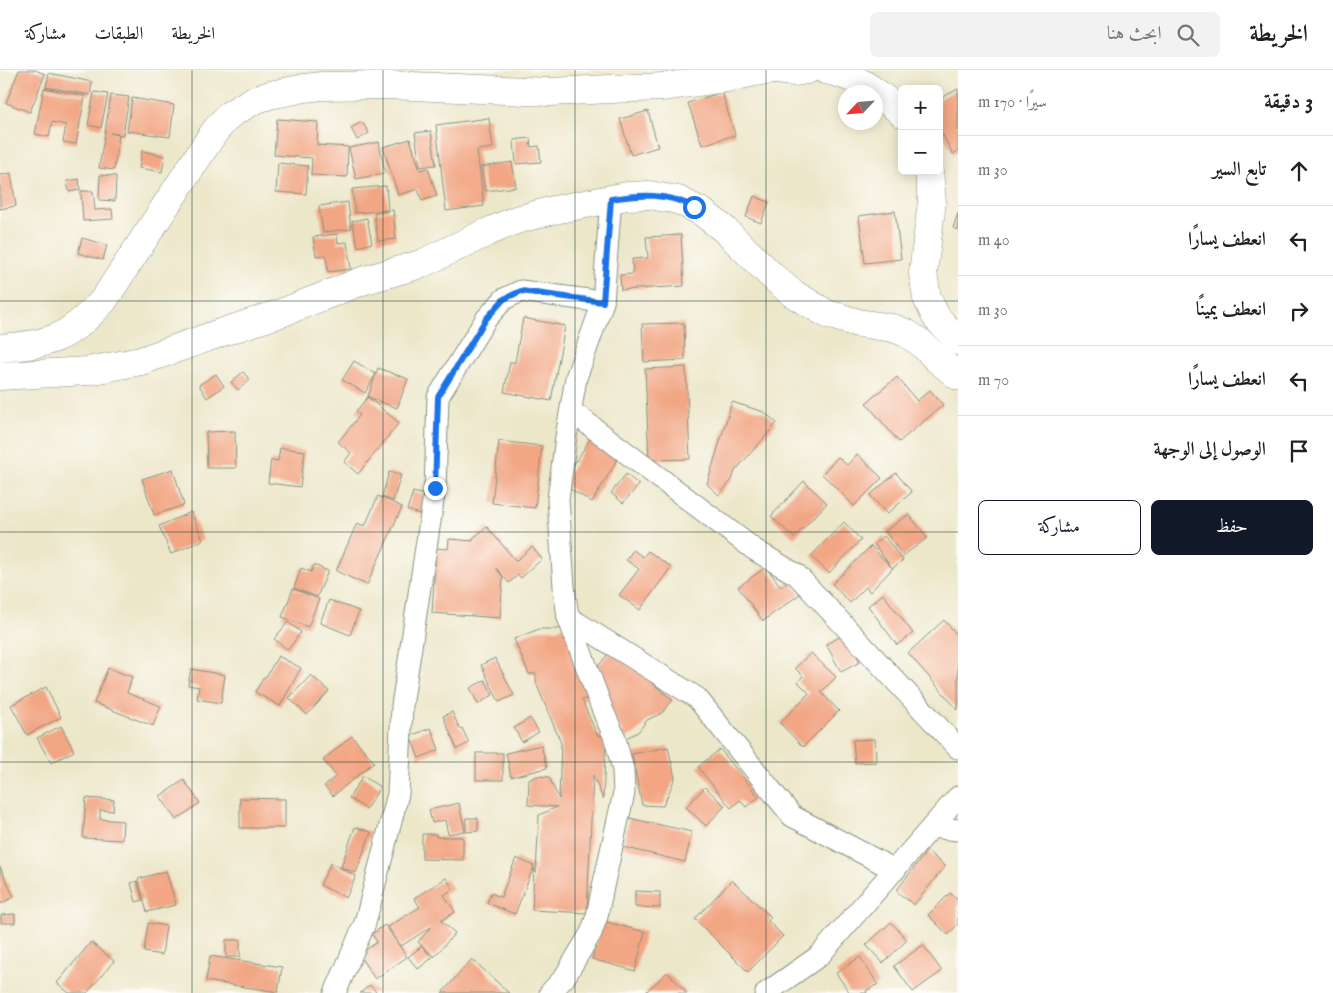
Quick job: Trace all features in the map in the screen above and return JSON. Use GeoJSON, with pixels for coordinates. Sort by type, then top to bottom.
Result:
{"type":"FeatureCollection","features":[{"type":"Feature","properties":{"kind":"main road"},"geometry":{"type":"LineString","coordinates":[[0,348],[41,344],[55,339],[78,325],[92,312],[103,301],[215,131],[229,115],[254,100],[279,93],[322,86],[388,85],[550,92],[664,87],[754,72],[775,70],[795,72],[807,70]]}},
{"type":"Feature","properties":{"kind":"main road"},"geometry":{"type":"LineString","coordinates":[[825,70],[844,74],[860,81],[898,110]]}},
{"type":"Feature","properties":{"kind":"main road"},"geometry":{"type":"LineString","coordinates":[[929,175],[932,202],[923,273],[927,298],[936,317],[958,341]]}},
{"type":"Feature","properties":{"kind":"main road"},"geometry":{"type":"LineString","coordinates":[[0,376],[88,370],[141,361],[281,313],[362,281],[421,264],[516,220],[554,210],[611,199],[649,195],[687,203],[702,212],[725,230],[792,293],[821,311],[858,323],[882,326],[906,333],[916,339],[958,376]]}},
{"type":"Feature","properties":{"kind":"main road"},"geometry":{"type":"LineString","coordinates":[[898,330],[927,298]]}},
{"type":"Feature","properties":{"kind":"street"},"geometry":{"type":"LineString","coordinates":[[550,993],[564,978],[591,933],[597,916],[624,793],[623,770],[616,738],[603,711],[568,617],[558,499],[576,378],[603,302],[611,199]]}},
{"type":"Feature","properties":{"kind":"street"},"geometry":{"type":"LineString","coordinates":[[335,993],[365,923],[398,794],[402,706],[435,488],[438,397],[486,319],[504,299],[521,291],[603,302]]}},
{"type":"Feature","properties":{"kind":"street"},"geometry":{"type":"LineString","coordinates":[[571,411],[755,550],[797,575],[958,748]]}},
{"type":"Feature","properties":{"kind":"street"},"geometry":{"type":"LineString","coordinates":[[568,617],[697,698],[792,816],[895,870]]}},
{"type":"Feature","properties":{"kind":"street"},"geometry":{"type":"LineString","coordinates":[[766,993],[819,956],[958,797]]}},
{"type":"Feature","properties":{"kind":"street"},"geometry":{"type":"LineString","coordinates":[[932,827],[958,830]]}},
{"type":"Feature","properties":{"kind":"building"},"geometry":{"type":"Polygon","coordinates":[[[19,70],[35,70],[45,74],[30,112],[6,103],[19,70]]]}},
{"type":"Feature","properties":{"kind":"building"},"geometry":{"type":"Polygon","coordinates":[[[49,73],[92,82],[90,95],[46,87],[49,73]]]}},
{"type":"Feature","properties":{"kind":"building"},"geometry":{"type":"Polygon","coordinates":[[[44,88],[85,96],[76,144],[63,142],[66,125],[52,122],[49,137],[35,134],[44,88]]]}},
{"type":"Feature","properties":{"kind":"building"},"geometry":{"type":"Polygon","coordinates":[[[958,89],[958,151],[953,154],[943,135],[943,97],[958,89]]]}},
{"type":"Feature","properties":{"kind":"building"},"geometry":{"type":"Polygon","coordinates":[[[94,92],[108,94],[101,128],[88,125],[94,92]]]}},
{"type":"Feature","properties":{"kind":"building"},"geometry":{"type":"Polygon","coordinates":[[[722,92],[735,135],[702,145],[688,103],[722,92]]]}},
{"type":"Feature","properties":{"kind":"building"},"geometry":{"type":"Polygon","coordinates":[[[111,95],[129,97],[123,135],[110,133],[119,135],[114,170],[99,168],[111,95]]]}},
{"type":"Feature","properties":{"kind":"building"},"geometry":{"type":"Polygon","coordinates":[[[132,98],[174,105],[170,137],[127,131],[132,98]]]}},
{"type":"Feature","properties":{"kind":"building"},"geometry":{"type":"Polygon","coordinates":[[[648,111],[658,147],[631,155],[620,119],[648,111]]]}},
{"type":"Feature","properties":{"kind":"building"},"geometry":{"type":"Polygon","coordinates":[[[489,118],[493,148],[477,150],[484,206],[446,211],[436,125],[489,118]]]}},
{"type":"Feature","properties":{"kind":"building"},"geometry":{"type":"Polygon","coordinates":[[[277,119],[318,122],[317,145],[348,147],[347,177],[311,175],[312,158],[274,155],[277,119]]]}},
{"type":"Feature","properties":{"kind":"building"},"geometry":{"type":"Polygon","coordinates":[[[362,122],[369,133],[357,140],[351,128],[362,122]]]}},
{"type":"Feature","properties":{"kind":"building"},"geometry":{"type":"Polygon","coordinates":[[[431,131],[436,165],[420,167],[415,133],[431,131]]]}},
{"type":"Feature","properties":{"kind":"building"},"geometry":{"type":"Polygon","coordinates":[[[530,138],[531,147],[539,146],[541,162],[516,164],[514,140],[530,138]]]}},
{"type":"Feature","properties":{"kind":"building"},"geometry":{"type":"Polygon","coordinates":[[[410,139],[420,170],[428,168],[437,196],[422,201],[418,189],[398,195],[383,147],[410,139]]]}},
{"type":"Feature","properties":{"kind":"building"},"geometry":{"type":"Polygon","coordinates":[[[379,142],[385,173],[356,179],[349,148],[379,142]]]}},
{"type":"Feature","properties":{"kind":"building"},"geometry":{"type":"Polygon","coordinates":[[[142,151],[165,156],[162,172],[139,168],[142,151]]]}},
{"type":"Feature","properties":{"kind":"building"},"geometry":{"type":"Polygon","coordinates":[[[512,162],[516,187],[485,191],[481,167],[512,162]]]}},
{"type":"Feature","properties":{"kind":"building"},"geometry":{"type":"Polygon","coordinates":[[[278,163],[308,166],[306,194],[276,192],[278,163]]]}},
{"type":"Feature","properties":{"kind":"building"},"geometry":{"type":"Polygon","coordinates":[[[11,173],[16,206],[0,209],[0,175],[11,173]]]}},
{"type":"Feature","properties":{"kind":"building"},"geometry":{"type":"Polygon","coordinates":[[[100,175],[116,176],[115,201],[99,200],[100,175]]]}},
{"type":"Feature","properties":{"kind":"building"},"geometry":{"type":"Polygon","coordinates":[[[79,179],[80,190],[69,192],[67,181],[79,179]]]}},
{"type":"Feature","properties":{"kind":"building"},"geometry":{"type":"Polygon","coordinates":[[[386,186],[388,210],[355,213],[352,189],[386,186]]]}},
{"type":"Feature","properties":{"kind":"building"},"geometry":{"type":"Polygon","coordinates":[[[81,191],[93,191],[95,210],[112,209],[113,219],[83,221],[81,191]]]}},
{"type":"Feature","properties":{"kind":"building"},"geometry":{"type":"Polygon","coordinates":[[[754,196],[769,202],[761,223],[746,217],[754,196]]]}},
{"type":"Feature","properties":{"kind":"building"},"geometry":{"type":"Polygon","coordinates":[[[348,202],[351,229],[323,232],[319,206],[348,202]]]}},
{"type":"Feature","properties":{"kind":"building"},"geometry":{"type":"Polygon","coordinates":[[[393,210],[396,239],[378,241],[374,213],[393,210]]]}},
{"type":"Feature","properties":{"kind":"building"},"geometry":{"type":"Polygon","coordinates":[[[895,211],[901,259],[865,263],[859,216],[895,211]]]}},
{"type":"Feature","properties":{"kind":"building"},"geometry":{"type":"Polygon","coordinates":[[[958,213],[958,230],[953,228],[958,213]]]}},
{"type":"Feature","properties":{"kind":"building"},"geometry":{"type":"Polygon","coordinates":[[[367,218],[372,243],[358,247],[352,221],[367,218]]]}},
{"type":"Feature","properties":{"kind":"building"},"geometry":{"type":"Polygon","coordinates":[[[337,234],[338,243],[347,242],[351,269],[328,272],[326,255],[316,256],[313,237],[337,234]]]}},
{"type":"Feature","properties":{"kind":"building"},"geometry":{"type":"Polygon","coordinates":[[[681,235],[684,286],[621,290],[620,275],[633,274],[632,259],[648,258],[646,237],[681,235]]]}},
{"type":"Feature","properties":{"kind":"building"},"geometry":{"type":"Polygon","coordinates":[[[82,238],[107,245],[103,260],[78,253],[82,238]]]}},
{"type":"Feature","properties":{"kind":"building"},"geometry":{"type":"Polygon","coordinates":[[[523,318],[565,326],[551,401],[504,392],[510,362],[515,362],[523,318]]]}},
{"type":"Feature","properties":{"kind":"building"},"geometry":{"type":"Polygon","coordinates":[[[684,323],[685,360],[644,362],[642,324],[684,323]]]}},
{"type":"Feature","properties":{"kind":"building"},"geometry":{"type":"Polygon","coordinates":[[[354,361],[376,374],[365,393],[342,380],[354,361]]]}},
{"type":"Feature","properties":{"kind":"building"},"geometry":{"type":"Polygon","coordinates":[[[686,367],[690,459],[649,460],[645,369],[686,367]]]}},
{"type":"Feature","properties":{"kind":"building"},"geometry":{"type":"Polygon","coordinates":[[[378,368],[408,379],[397,408],[368,397],[378,368]]]}},
{"type":"Feature","properties":{"kind":"building"},"geometry":{"type":"Polygon","coordinates":[[[243,372],[250,380],[238,390],[231,382],[243,372]]]}},
{"type":"Feature","properties":{"kind":"building"},"geometry":{"type":"Polygon","coordinates":[[[216,374],[224,386],[207,398],[199,385],[216,374]]]}},
{"type":"Feature","properties":{"kind":"building"},"geometry":{"type":"Polygon","coordinates":[[[897,377],[917,401],[930,390],[943,405],[899,442],[866,403],[897,377]]]}},
{"type":"Feature","properties":{"kind":"building"},"geometry":{"type":"Polygon","coordinates":[[[368,397],[399,423],[358,474],[344,462],[351,453],[338,442],[360,415],[356,411],[368,397]]]}},
{"type":"Feature","properties":{"kind":"building"},"geometry":{"type":"Polygon","coordinates":[[[732,402],[764,412],[777,423],[735,471],[732,480],[719,495],[707,484],[732,402]]]}},
{"type":"Feature","properties":{"kind":"building"},"geometry":{"type":"Polygon","coordinates":[[[235,431],[236,468],[207,468],[206,432],[235,431]]]}},
{"type":"Feature","properties":{"kind":"building"},"geometry":{"type":"Polygon","coordinates":[[[590,439],[619,457],[592,502],[562,484],[590,439]]]}},
{"type":"Feature","properties":{"kind":"building"},"geometry":{"type":"Polygon","coordinates":[[[499,441],[542,446],[535,508],[492,503],[499,441]]]}},
{"type":"Feature","properties":{"kind":"building"},"geometry":{"type":"Polygon","coordinates":[[[280,448],[305,451],[300,487],[268,483],[271,460],[278,461],[280,448]]]}},
{"type":"Feature","properties":{"kind":"building"},"geometry":{"type":"Polygon","coordinates":[[[857,454],[882,478],[854,506],[822,474],[838,457],[847,465],[857,454]]]}},
{"type":"Feature","properties":{"kind":"building"},"geometry":{"type":"Polygon","coordinates":[[[173,469],[184,505],[154,515],[142,479],[173,469]]]}},
{"type":"Feature","properties":{"kind":"building"},"geometry":{"type":"Polygon","coordinates":[[[389,472],[401,475],[393,501],[382,497],[389,472]]]}},
{"type":"Feature","properties":{"kind":"building"},"geometry":{"type":"Polygon","coordinates":[[[896,473],[912,492],[887,514],[870,495],[896,473]]]}},
{"type":"Feature","properties":{"kind":"building"},"geometry":{"type":"Polygon","coordinates":[[[626,474],[639,485],[623,503],[611,493],[626,474]]]}},
{"type":"Feature","properties":{"kind":"building"},"geometry":{"type":"Polygon","coordinates":[[[804,481],[827,503],[794,538],[771,516],[804,481]]]}},
{"type":"Feature","properties":{"kind":"building"},"geometry":{"type":"Polygon","coordinates":[[[413,492],[429,496],[423,515],[407,510],[413,492]]]}},
{"type":"Feature","properties":{"kind":"building"},"geometry":{"type":"Polygon","coordinates":[[[378,496],[402,507],[367,585],[336,571],[357,523],[365,526],[378,496]]]}},
{"type":"Feature","properties":{"kind":"building"},"geometry":{"type":"Polygon","coordinates":[[[191,512],[203,540],[171,554],[159,526],[191,512]]]}},
{"type":"Feature","properties":{"kind":"building"},"geometry":{"type":"Polygon","coordinates":[[[909,514],[927,538],[903,556],[885,531],[909,514]]]}},
{"type":"Feature","properties":{"kind":"building"},"geometry":{"type":"Polygon","coordinates":[[[844,522],[861,540],[829,573],[811,556],[844,522]]]}},
{"type":"Feature","properties":{"kind":"building"},"geometry":{"type":"Polygon","coordinates":[[[487,527],[516,561],[532,547],[542,559],[521,578],[518,575],[509,583],[496,568],[503,577],[500,618],[432,613],[436,548],[448,549],[449,539],[473,541],[472,539],[487,527]]]}},
{"type":"Feature","properties":{"kind":"building"},"geometry":{"type":"Polygon","coordinates":[[[884,536],[903,560],[870,592],[866,587],[850,603],[832,584],[871,546],[892,568],[874,544],[884,536]]]}},
{"type":"Feature","properties":{"kind":"building"},"geometry":{"type":"Polygon","coordinates":[[[633,550],[643,557],[648,551],[671,567],[640,610],[619,595],[639,569],[626,560],[633,550]]]}},
{"type":"Feature","properties":{"kind":"building"},"geometry":{"type":"Polygon","coordinates":[[[314,565],[328,571],[317,597],[294,588],[301,568],[311,572],[314,565]]]}},
{"type":"Feature","properties":{"kind":"building"},"geometry":{"type":"Polygon","coordinates":[[[766,567],[781,587],[790,580],[800,594],[763,621],[738,587],[766,567]]]}},
{"type":"Feature","properties":{"kind":"building"},"geometry":{"type":"Polygon","coordinates":[[[293,589],[319,599],[308,627],[282,617],[293,589]]]}},
{"type":"Feature","properties":{"kind":"building"},"geometry":{"type":"Polygon","coordinates":[[[883,594],[913,633],[897,645],[868,606],[883,594]]]}},
{"type":"Feature","properties":{"kind":"building"},"geometry":{"type":"Polygon","coordinates":[[[329,600],[359,611],[350,635],[320,623],[329,600]]]}},
{"type":"Feature","properties":{"kind":"building"},"geometry":{"type":"Polygon","coordinates":[[[944,620],[958,636],[958,710],[908,653],[944,620]]]}},
{"type":"Feature","properties":{"kind":"building"},"geometry":{"type":"Polygon","coordinates":[[[288,622],[301,632],[288,650],[274,639],[288,622]]]}},
{"type":"Feature","properties":{"kind":"building"},"geometry":{"type":"Polygon","coordinates":[[[564,627],[593,696],[582,700],[597,735],[606,736],[603,799],[593,775],[587,913],[532,910],[539,815],[557,807],[528,805],[529,780],[537,776],[549,777],[559,799],[561,743],[536,683],[536,674],[529,674],[514,639],[539,629],[558,629],[564,627]]]}},
{"type":"Feature","properties":{"kind":"building"},"geometry":{"type":"Polygon","coordinates":[[[846,634],[860,662],[841,672],[826,644],[846,634]]]}},
{"type":"Feature","properties":{"kind":"building"},"geometry":{"type":"Polygon","coordinates":[[[811,653],[836,677],[821,692],[839,711],[803,747],[780,723],[809,693],[798,682],[803,676],[795,668],[811,653]]]}},
{"type":"Feature","properties":{"kind":"building"},"geometry":{"type":"Polygon","coordinates":[[[608,654],[616,654],[673,700],[662,713],[647,720],[638,732],[626,738],[592,674],[608,654]]]}},
{"type":"Feature","properties":{"kind":"building"},"geometry":{"type":"Polygon","coordinates":[[[278,656],[301,668],[280,706],[255,692],[278,656]]]}},
{"type":"Feature","properties":{"kind":"building"},"geometry":{"type":"Polygon","coordinates":[[[495,658],[514,695],[499,702],[481,665],[495,658]]]}},
{"type":"Feature","properties":{"kind":"building"},"geometry":{"type":"Polygon","coordinates":[[[108,668],[132,677],[127,693],[161,706],[153,726],[94,703],[108,668]]]}},
{"type":"Feature","properties":{"kind":"building"},"geometry":{"type":"Polygon","coordinates":[[[191,669],[225,675],[221,703],[197,699],[199,687],[188,685],[191,669]]]}},
{"type":"Feature","properties":{"kind":"building"},"geometry":{"type":"Polygon","coordinates":[[[311,675],[329,691],[307,715],[289,698],[311,675]]]}},
{"type":"Feature","properties":{"kind":"building"},"geometry":{"type":"Polygon","coordinates":[[[485,680],[493,695],[478,704],[470,688],[485,680]]]}},
{"type":"Feature","properties":{"kind":"building"},"geometry":{"type":"Polygon","coordinates":[[[46,687],[61,717],[27,735],[11,705],[46,687]]]}},
{"type":"Feature","properties":{"kind":"building"},"geometry":{"type":"Polygon","coordinates":[[[452,712],[469,743],[457,749],[443,716],[452,712]]]}},
{"type":"Feature","properties":{"kind":"building"},"geometry":{"type":"Polygon","coordinates":[[[530,718],[539,732],[522,742],[514,728],[530,718]]]}},
{"type":"Feature","properties":{"kind":"building"},"geometry":{"type":"Polygon","coordinates":[[[61,726],[74,751],[51,763],[37,738],[61,726]]]}},
{"type":"Feature","properties":{"kind":"building"},"geometry":{"type":"Polygon","coordinates":[[[431,728],[439,750],[419,758],[410,736],[431,728]]]}},
{"type":"Feature","properties":{"kind":"building"},"geometry":{"type":"Polygon","coordinates":[[[352,736],[374,762],[333,796],[324,786],[336,776],[323,760],[352,736]]]}},
{"type":"Feature","properties":{"kind":"building"},"geometry":{"type":"Polygon","coordinates":[[[875,739],[876,762],[855,763],[853,740],[875,739]]]}},
{"type":"Feature","properties":{"kind":"building"},"geometry":{"type":"Polygon","coordinates":[[[541,745],[547,768],[511,777],[506,753],[541,745]]]}},
{"type":"Feature","properties":{"kind":"building"},"geometry":{"type":"Polygon","coordinates":[[[668,747],[675,778],[663,806],[642,805],[632,754],[668,747]]]}},
{"type":"Feature","properties":{"kind":"building"},"geometry":{"type":"Polygon","coordinates":[[[720,749],[759,797],[746,807],[740,800],[731,808],[698,767],[720,749]]]}},
{"type":"Feature","properties":{"kind":"building"},"geometry":{"type":"Polygon","coordinates":[[[476,753],[503,753],[503,780],[476,780],[476,753]]]}},
{"type":"Feature","properties":{"kind":"building"},"geometry":{"type":"Polygon","coordinates":[[[363,776],[380,787],[366,809],[349,798],[363,776]]]}},
{"type":"Feature","properties":{"kind":"building"},"geometry":{"type":"Polygon","coordinates":[[[184,780],[200,803],[176,820],[160,796],[184,780]]]}},
{"type":"Feature","properties":{"kind":"building"},"geometry":{"type":"Polygon","coordinates":[[[705,787],[725,806],[706,826],[686,807],[705,787]]]}},
{"type":"Feature","properties":{"kind":"building"},"geometry":{"type":"Polygon","coordinates":[[[86,798],[114,800],[113,811],[100,810],[100,819],[123,821],[122,840],[83,838],[86,798]]]}},
{"type":"Feature","properties":{"kind":"building"},"geometry":{"type":"Polygon","coordinates":[[[240,798],[285,799],[285,828],[240,828],[240,798]]]}},
{"type":"Feature","properties":{"kind":"building"},"geometry":{"type":"Polygon","coordinates":[[[459,803],[465,831],[448,834],[445,820],[432,823],[429,810],[459,803]]]}},
{"type":"Feature","properties":{"kind":"building"},"geometry":{"type":"Polygon","coordinates":[[[466,818],[478,818],[478,831],[466,832],[466,818]]]}},
{"type":"Feature","properties":{"kind":"building"},"geometry":{"type":"Polygon","coordinates":[[[629,818],[692,832],[685,862],[623,847],[629,818]]]}},
{"type":"Feature","properties":{"kind":"building"},"geometry":{"type":"Polygon","coordinates":[[[355,827],[371,832],[356,873],[341,867],[355,827]]]}},
{"type":"Feature","properties":{"kind":"building"},"geometry":{"type":"Polygon","coordinates":[[[422,834],[436,834],[436,837],[463,837],[463,860],[422,859],[422,834]]]}},
{"type":"Feature","properties":{"kind":"building"},"geometry":{"type":"Polygon","coordinates":[[[927,851],[945,866],[914,905],[896,891],[927,851]]]}},
{"type":"Feature","properties":{"kind":"building"},"geometry":{"type":"Polygon","coordinates":[[[516,858],[534,866],[515,914],[487,903],[491,893],[501,897],[516,858]]]}},
{"type":"Feature","properties":{"kind":"building"},"geometry":{"type":"Polygon","coordinates":[[[331,863],[356,876],[346,898],[320,885],[331,863]]]}},
{"type":"Feature","properties":{"kind":"building"},"geometry":{"type":"Polygon","coordinates":[[[0,867],[14,897],[0,904],[0,867]]]}},
{"type":"Feature","properties":{"kind":"building"},"geometry":{"type":"Polygon","coordinates":[[[166,871],[176,905],[147,912],[138,879],[166,871]]]}},
{"type":"Feature","properties":{"kind":"building"},"geometry":{"type":"Polygon","coordinates":[[[446,878],[453,889],[444,895],[455,912],[441,921],[455,933],[434,957],[418,942],[431,927],[401,946],[388,927],[420,907],[414,898],[446,878]]]}},
{"type":"Feature","properties":{"kind":"building"},"geometry":{"type":"Polygon","coordinates":[[[732,880],[771,917],[768,921],[783,936],[748,972],[695,919],[732,880]]]}},
{"type":"Feature","properties":{"kind":"building"},"geometry":{"type":"Polygon","coordinates":[[[137,881],[143,900],[136,902],[131,883],[137,881]]]}},
{"type":"Feature","properties":{"kind":"building"},"geometry":{"type":"Polygon","coordinates":[[[635,891],[660,892],[660,908],[635,907],[635,891]]]}},
{"type":"Feature","properties":{"kind":"building"},"geometry":{"type":"Polygon","coordinates":[[[950,893],[958,900],[958,924],[948,935],[928,915],[950,893]]]}},
{"type":"Feature","properties":{"kind":"building"},"geometry":{"type":"Polygon","coordinates":[[[15,914],[15,923],[1,923],[1,915],[15,914]]]}},
{"type":"Feature","properties":{"kind":"building"},"geometry":{"type":"Polygon","coordinates":[[[603,921],[645,932],[635,971],[592,959],[603,921]]]}},
{"type":"Feature","properties":{"kind":"building"},"geometry":{"type":"Polygon","coordinates":[[[891,922],[907,940],[883,963],[866,945],[891,922]]]}},
{"type":"Feature","properties":{"kind":"building"},"geometry":{"type":"Polygon","coordinates":[[[148,923],[166,926],[162,955],[144,952],[148,923]]]}},
{"type":"Feature","properties":{"kind":"building"},"geometry":{"type":"Polygon","coordinates":[[[385,925],[407,957],[375,979],[359,955],[377,942],[372,934],[385,925]]]}},
{"type":"Feature","properties":{"kind":"building"},"geometry":{"type":"Polygon","coordinates":[[[226,940],[240,940],[240,957],[226,957],[226,940]]]}},
{"type":"Feature","properties":{"kind":"building"},"geometry":{"type":"Polygon","coordinates":[[[91,942],[114,961],[87,993],[69,993],[57,983],[91,942]]]}},
{"type":"Feature","properties":{"kind":"building"},"geometry":{"type":"Polygon","coordinates":[[[923,945],[942,971],[913,992],[894,966],[923,945]]]}},
{"type":"Feature","properties":{"kind":"building"},"geometry":{"type":"Polygon","coordinates":[[[422,946],[432,958],[418,969],[408,957],[422,946]]]}},
{"type":"Feature","properties":{"kind":"building"},"geometry":{"type":"Polygon","coordinates":[[[210,956],[282,967],[278,992],[206,981],[210,956]]]}},
{"type":"Feature","properties":{"kind":"building"},"geometry":{"type":"Polygon","coordinates":[[[860,957],[878,984],[866,991],[867,993],[850,993],[836,973],[860,957]]]}},
{"type":"Feature","properties":{"kind":"building"},"geometry":{"type":"Polygon","coordinates":[[[472,959],[509,993],[442,993],[472,959]]]}},
{"type":"Feature","properties":{"kind":"building"},"geometry":{"type":"Polygon","coordinates":[[[667,972],[687,993],[645,993],[667,972]]]}},
{"type":"Feature","properties":{"kind":"building"},"geometry":{"type":"Polygon","coordinates":[[[370,985],[377,993],[360,993],[370,985]]]}},
{"type":"Feature","properties":{"kind":"route"},"geometry":{"type":"LineString","coordinates":[[435,488],[438,397],[486,319],[504,299],[521,291],[603,302],[611,199],[627,196],[656,195],[678,200],[694,207]]}}]}
